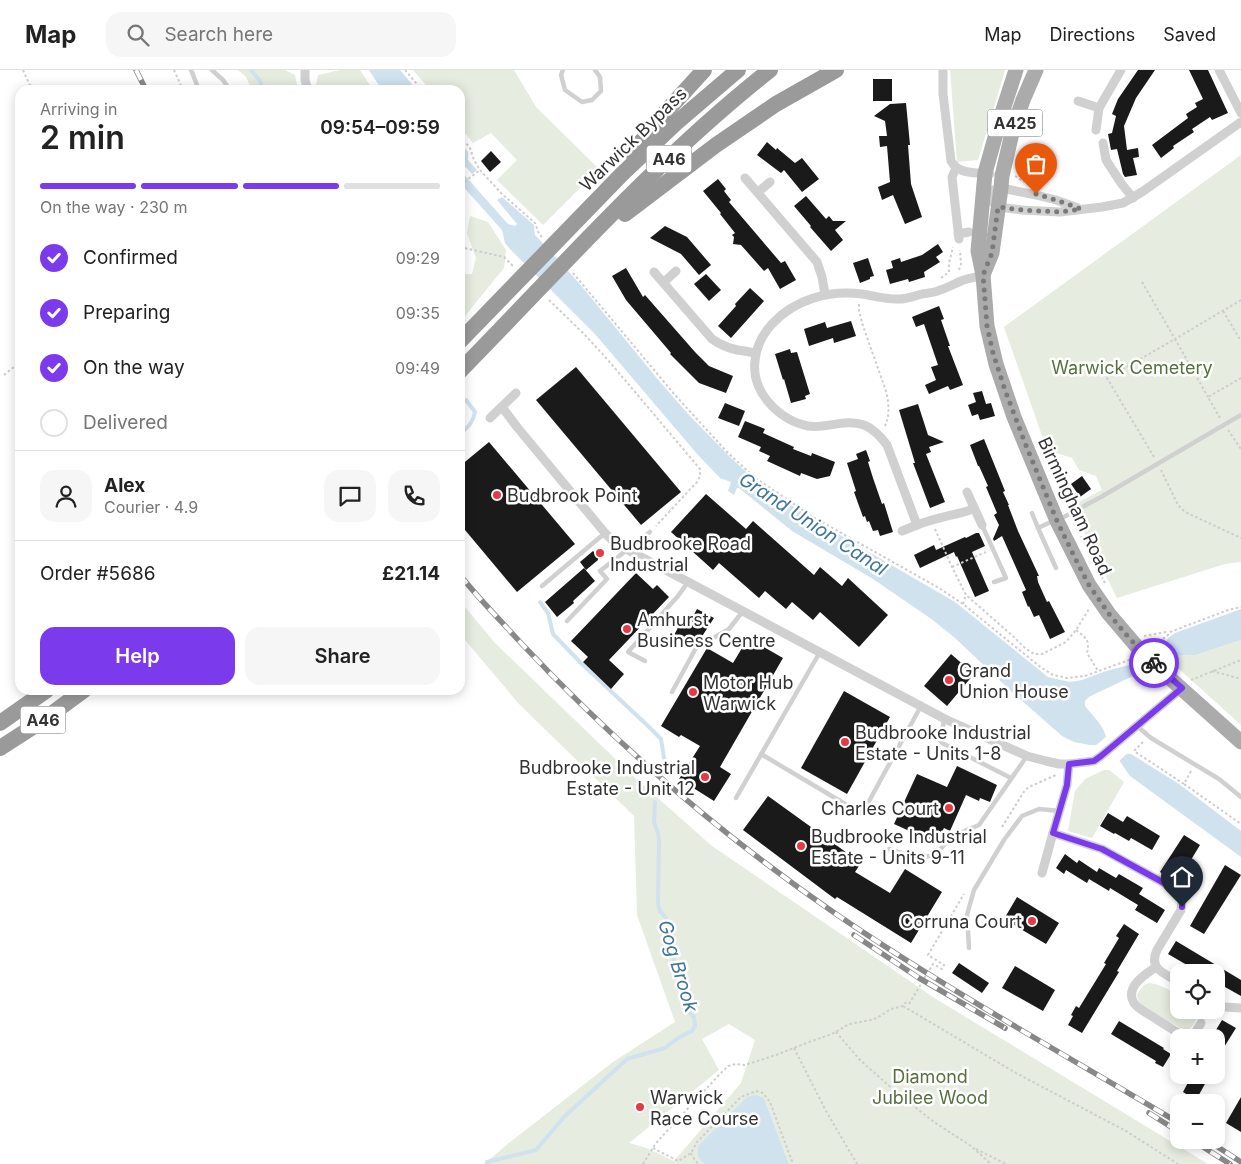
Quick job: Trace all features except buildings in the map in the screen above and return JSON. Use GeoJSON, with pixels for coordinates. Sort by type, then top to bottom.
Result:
{"type":"FeatureCollection","features":[{"type":"Feature","properties":{"kind":"highway"},"geometry":{"type":"LineString","coordinates":[[572,227],[663,115],[704,70]]}},
{"type":"Feature","properties":{"kind":"highway","name":"Warwick Bypass"},"geometry":{"type":"LineString","coordinates":[[552,241],[572,227],[622,174],[676,123],[738,70]]}},
{"type":"Feature","properties":{"kind":"highway","name":"A46"},"geometry":{"type":"LineString","coordinates":[[465,366],[575,257],[685,143],[770,70]]}},
{"type":"Feature","properties":{"kind":"highway"},"geometry":{"type":"LineString","coordinates":[[575,257],[716,145],[776,104],[836,70]]}},
{"type":"Feature","properties":{"kind":"highway","name":"A46"},"geometry":{"type":"LineString","coordinates":[[465,336],[510,290],[552,241]]}},
{"type":"Feature","properties":{"kind":"highway","name":"A46"},"geometry":{"type":"LineString","coordinates":[[0,723],[40,695]]}},
{"type":"Feature","properties":{"kind":"highway","name":"A46"},"geometry":{"type":"LineString","coordinates":[[0,748],[42,721],[77,695]]}},
{"type":"Feature","properties":{"kind":"main road","name":"Birmingham Road"},"geometry":{"type":"LineString","coordinates":[[1016,70],[985,173],[978,251],[983,275],[987,326],[996,364],[1014,417],[1061,518],[1089,585],[1109,614],[1164,673],[1237,738]]}},
{"type":"Feature","properties":{"kind":"main road","name":"Birmingham Road"},"geometry":{"type":"LineString","coordinates":[[983,275],[992,253],[1001,182],[1013,129],[1036,70]]}},
{"type":"Feature","properties":{"kind":"street"},"geometry":{"type":"LineString","coordinates":[[305,70],[306,85]]}},
{"type":"Feature","properties":{"kind":"street"},"geometry":{"type":"LineString","coordinates":[[943,70],[943,94],[952,164],[961,170],[985,173],[1001,182],[1081,209]]}},
{"type":"Feature","properties":{"kind":"street"},"geometry":{"type":"LineString","coordinates":[[1096,130],[1099,108],[1121,70]]}},
{"type":"Feature","properties":{"kind":"street"},"geometry":{"type":"LineString","coordinates":[[1219,70],[1241,113]]}},
{"type":"Feature","properties":{"kind":"street"},"geometry":{"type":"LineString","coordinates":[[1078,101],[1099,108]]}},
{"type":"Feature","properties":{"kind":"street"},"geometry":{"type":"LineString","coordinates":[[1001,182],[983,193],[998,207],[1060,212],[1114,206],[1133,198],[1241,122]]}},
{"type":"Feature","properties":{"kind":"street"},"geometry":{"type":"LineString","coordinates":[[1104,143],[1106,160],[1133,198]]}},
{"type":"Feature","properties":{"kind":"street"},"geometry":{"type":"LineString","coordinates":[[956,168],[952,178],[958,236],[969,232]]}},
{"type":"Feature","properties":{"kind":"street"},"geometry":{"type":"LineString","coordinates":[[745,178],[817,262],[826,294]]}},
{"type":"Feature","properties":{"kind":"street"},"geometry":{"type":"LineString","coordinates":[[758,192],[770,182]]}},
{"type":"Feature","properties":{"kind":"street"},"geometry":{"type":"LineString","coordinates":[[664,282],[676,271]]}},
{"type":"Feature","properties":{"kind":"street"},"geometry":{"type":"LineString","coordinates":[[654,272],[712,339],[729,348],[756,353]]}},
{"type":"Feature","properties":{"kind":"street"},"geometry":{"type":"LineString","coordinates":[[917,525],[887,445],[879,435],[870,428],[858,424],[844,422],[811,426],[783,415],[770,404],[757,382],[754,363],[756,353],[762,338],[778,318],[798,304],[812,298],[826,294],[842,293],[901,299],[938,291],[983,275]]}},
{"type":"Feature","properties":{"kind":"street"},"geometry":{"type":"LineString","coordinates":[[490,418],[516,393]]}},
{"type":"Feature","properties":{"kind":"street"},"geometry":{"type":"LineString","coordinates":[[502,407],[615,543],[945,719],[1026,756],[1059,764],[1094,761],[1181,687]]}},
{"type":"Feature","properties":{"kind":"street"},"geometry":{"type":"LineString","coordinates":[[966,492],[982,525]]}},
{"type":"Feature","properties":{"kind":"street"},"geometry":{"type":"LineString","coordinates":[[902,531],[931,520],[974,509]]}},
{"type":"Feature","properties":{"kind":"street"},"geometry":{"type":"LineString","coordinates":[[1042,872],[1067,785],[1069,764]]}},
{"type":"Feature","properties":{"kind":"street"},"geometry":{"type":"LineString","coordinates":[[1053,833],[1102,849],[1178,892],[1182,900],[1182,907],[1154,956],[1156,967],[1170,977]]}},
{"type":"Feature","properties":{"kind":"street"},"geometry":{"type":"LineString","coordinates":[[1156,967],[1138,980],[1132,991],[1132,999],[1142,1010],[1172,1029]]}},
{"type":"Feature","properties":{"kind":"street"},"geometry":{"type":"LineString","coordinates":[[1225,1007],[1241,1008]]}},
{"type":"Feature","properties":{"kind":"street"},"geometry":{"type":"LineString","coordinates":[[1197,1029],[1201,1023]]}},
{"type":"Feature","properties":{"kind":"lane"},"geometry":{"type":"LineString","coordinates":[[191,70],[197,85]]}},
{"type":"Feature","properties":{"kind":"lane"},"geometry":{"type":"LineString","coordinates":[[212,70],[226,85]]}},
{"type":"Feature","properties":{"kind":"lane"},"geometry":{"type":"LineString","coordinates":[[563,70],[560,74],[565,90],[582,102],[592,100],[601,91],[600,77],[595,70]]}},
{"type":"Feature","properties":{"kind":"lane"},"geometry":{"type":"LineString","coordinates":[[1038,528],[1061,518],[1241,415]]}},
{"type":"Feature","properties":{"kind":"lane"},"geometry":{"type":"LineString","coordinates":[[1032,513],[1056,568]]}},
{"type":"Feature","properties":{"kind":"lane"},"geometry":{"type":"LineString","coordinates":[[982,525],[1006,578],[994,582]]}},
{"type":"Feature","properties":{"kind":"lane"},"geometry":{"type":"LineString","coordinates":[[567,620],[607,578],[600,571],[650,532]]}},
{"type":"Feature","properties":{"kind":"lane"},"geometry":{"type":"LineString","coordinates":[[542,586],[605,533]]}},
{"type":"Feature","properties":{"kind":"lane"},"geometry":{"type":"LineString","coordinates":[[645,661],[628,652],[678,596],[688,582]]}},
{"type":"Feature","properties":{"kind":"lane"},"geometry":{"type":"LineString","coordinates":[[672,692],[696,648],[729,629],[743,611]]}},
{"type":"Feature","properties":{"kind":"lane"},"geometry":{"type":"LineString","coordinates":[[736,798],[820,652]]}},
{"type":"Feature","properties":{"kind":"lane"},"geometry":{"type":"LineString","coordinates":[[761,754],[862,814],[921,706]]}},
{"type":"Feature","properties":{"kind":"lane"},"geometry":{"type":"LineString","coordinates":[[945,719],[939,739],[942,744],[1011,778]]}},
{"type":"Feature","properties":{"kind":"lane"},"geometry":{"type":"LineString","coordinates":[[1137,726],[1151,738],[1219,779],[1241,797]]}},
{"type":"Feature","properties":{"kind":"lane"},"geometry":{"type":"LineString","coordinates":[[889,850],[910,856],[923,857],[935,855],[945,844],[962,832],[979,824],[1026,756]]}},
{"type":"Feature","properties":{"kind":"lane"},"geometry":{"type":"LineString","coordinates":[[969,948],[968,915],[974,890],[1004,840],[1022,816],[1039,809],[1060,811]]}},
{"type":"Feature","properties":{"kind":"path"},"geometry":{"type":"LineString","coordinates":[[23,70],[30,85]]}},
{"type":"Feature","properties":{"kind":"path"},"geometry":{"type":"LineString","coordinates":[[174,70],[181,85]]}},
{"type":"Feature","properties":{"kind":"path"},"geometry":{"type":"LineString","coordinates":[[405,70],[418,85]]}},
{"type":"Feature","properties":{"kind":"path"},"geometry":{"type":"LineString","coordinates":[[465,142],[470,148],[480,170],[502,194],[535,223],[539,234],[552,241]]}},
{"type":"Feature","properties":{"kind":"path"},"geometry":{"type":"LineString","coordinates":[[465,181],[480,170]]}},
{"type":"Feature","properties":{"kind":"path"},"geometry":{"type":"LineString","coordinates":[[938,291],[938,280],[949,272],[954,234],[958,236],[961,264],[958,273],[959,282]]}},
{"type":"Feature","properties":{"kind":"path"},"geometry":{"type":"LineString","coordinates":[[465,248],[504,257],[517,269]]}},
{"type":"Feature","properties":{"kind":"path"},"geometry":{"type":"LineString","coordinates":[[575,257],[675,395],[727,452],[754,477],[813,517],[940,588],[1053,675],[1067,678],[1085,676],[1098,671],[1087,653],[1089,646],[1087,640],[1076,630]]}},
{"type":"Feature","properties":{"kind":"path"},"geometry":{"type":"LineString","coordinates":[[1142,282],[1224,425],[1241,449]]}},
{"type":"Feature","properties":{"kind":"path"},"geometry":{"type":"LineString","coordinates":[[861,294],[860,318],[888,400],[889,416],[879,435]]}},
{"type":"Feature","properties":{"kind":"path"},"geometry":{"type":"LineString","coordinates":[[545,296],[608,360],[700,469],[700,476],[697,482],[650,532]]}},
{"type":"Feature","properties":{"kind":"path"},"geometry":{"type":"LineString","coordinates":[[1241,300],[1107,378],[1158,464],[1178,504],[1185,512],[1241,538]]}},
{"type":"Feature","properties":{"kind":"path"},"geometry":{"type":"LineString","coordinates":[[1223,311],[1241,341]]}},
{"type":"Feature","properties":{"kind":"path"},"geometry":{"type":"LineString","coordinates":[[4,375],[15,366]]}},
{"type":"Feature","properties":{"kind":"path"},"geometry":{"type":"LineString","coordinates":[[1208,397],[1241,378]]}},
{"type":"Feature","properties":{"kind":"path"},"geometry":{"type":"LineString","coordinates":[[1061,518],[1109,590]]}},
{"type":"Feature","properties":{"kind":"path"},"geometry":{"type":"LineString","coordinates":[[931,520],[966,595],[1034,654],[1042,654],[1066,642],[1092,605]]}},
{"type":"Feature","properties":{"kind":"path"},"geometry":{"type":"LineString","coordinates":[[952,567],[992,549]]}},
{"type":"Feature","properties":{"kind":"path"},"geometry":{"type":"LineString","coordinates":[[963,604],[966,595]]}},
{"type":"Feature","properties":{"kind":"path"},"geometry":{"type":"LineString","coordinates":[[1158,644],[1170,632],[1241,606]]}},
{"type":"Feature","properties":{"kind":"path"},"geometry":{"type":"LineString","coordinates":[[1138,643],[1140,636],[1166,632],[1168,635]]}},
{"type":"Feature","properties":{"kind":"path"},"geometry":{"type":"LineString","coordinates":[[1181,687],[1194,679],[1241,660]]}},
{"type":"Feature","properties":{"kind":"path"},"geometry":{"type":"LineString","coordinates":[[1212,671],[1241,679]]}},
{"type":"Feature","properties":{"kind":"path"},"geometry":{"type":"LineString","coordinates":[[1151,738],[1144,741],[1134,750],[1241,824]]}},
{"type":"Feature","properties":{"kind":"path"},"geometry":{"type":"LineString","coordinates":[[1184,784],[1195,765]]}},
{"type":"Feature","properties":{"kind":"path"},"geometry":{"type":"LineString","coordinates":[[643,1164],[656,1143],[728,1066],[750,1063],[776,1056],[836,1032],[849,1024],[878,1018],[891,1009],[903,1006],[905,1003],[909,1004],[930,967],[933,964],[942,969],[944,965],[929,955]]}},
{"type":"Feature","properties":{"kind":"path"},"geometry":{"type":"LineString","coordinates":[[903,1006],[1016,1073],[1126,1131],[1178,1164]]}},
{"type":"Feature","properties":{"kind":"path"},"geometry":{"type":"LineString","coordinates":[[836,1032],[860,1060],[934,1122],[971,1146],[1006,1164]]}},
{"type":"Feature","properties":{"kind":"path"},"geometry":{"type":"LineString","coordinates":[[794,1048],[826,1111],[857,1164]]}},
{"type":"Feature","properties":{"kind":"path"},"geometry":{"type":"LineString","coordinates":[[653,1148],[678,1161],[680,1160],[691,1152],[698,1142],[741,1097],[756,1091],[763,1093],[770,1102],[793,1164]]}},
{"type":"Feature","properties":{"kind":"path"},"geometry":{"type":"LineString","coordinates":[[971,1146],[991,1164]]}},
{"type":"Feature","properties":{"kind":"path"},"geometry":{"type":"LineString","coordinates":[[691,1152],[698,1164]]}},
{"type":"Feature","properties":{"kind":"green space"},"geometry":{"type":"Polygon","coordinates":[[[238,70],[285,70],[295,75],[297,85],[250,85],[246,77],[238,70]]]}},
{"type":"Feature","properties":{"kind":"green space"},"geometry":{"type":"Polygon","coordinates":[[[340,70],[360,70],[370,85],[316,85],[318,75],[340,70]]]}},
{"type":"Feature","properties":{"kind":"green space"},"geometry":{"type":"Polygon","coordinates":[[[413,70],[514,70],[536,107],[599,169],[543,225],[497,180],[517,160],[491,133],[473,143],[465,133],[465,85],[426,85],[413,70]]]}},
{"type":"Feature","properties":{"kind":"green space"},"geometry":{"type":"Polygon","coordinates":[[[950,70],[1005,70],[978,160],[957,162],[950,70]]]}},
{"type":"Feature","properties":{"kind":"green space","name":"Warwick Cemetery"},"geometry":{"type":"Polygon","coordinates":[[[1241,155],[1241,562],[1225,564],[1117,598],[1071,506],[1102,490],[1096,476],[1079,470],[1072,458],[1047,450],[1004,327],[1241,155]]]}},
{"type":"Feature","properties":{"kind":"green space"},"geometry":{"type":"Polygon","coordinates":[[[470,216],[488,222],[506,250],[504,268],[465,316],[465,274],[472,274],[476,258],[467,233],[470,216]]]}},
{"type":"Feature","properties":{"kind":"green space","name":"Diamond Jubilee Wood"},"geometry":{"type":"Polygon","coordinates":[[[465,607],[495,643],[632,775],[712,846],[936,999],[1170,1141],[1170,1149],[1183,1149],[1208,1164],[789,1164],[764,1098],[698,1157],[704,1164],[484,1164],[613,1062],[675,1022],[637,915],[634,816],[519,704],[465,640],[465,607]],[[729,1024],[702,1039],[719,1070],[629,1143],[674,1161],[741,1083],[755,1040],[729,1024]]]}},
{"type":"Feature","properties":{"kind":"green space"},"geometry":{"type":"Polygon","coordinates":[[[1241,640],[1241,725],[1167,658],[1196,655],[1241,640]]]}},
{"type":"Feature","properties":{"kind":"green space"},"geometry":{"type":"Polygon","coordinates":[[[1104,770],[1109,770],[1124,782],[1092,838],[1068,831],[1075,791],[1085,779],[1104,770]]]}},
{"type":"Feature","properties":{"kind":"green space"},"geometry":{"type":"Polygon","coordinates":[[[1148,983],[1170,991],[1170,1019],[1196,1019],[1190,1028],[1180,1028],[1145,1008],[1138,1000],[1137,994],[1148,983]]]}},
{"type":"Feature","properties":{"kind":"water"},"geometry":{"type":"Polygon","coordinates":[[[369,70],[400,70],[413,85],[379,85],[369,70]]]}},
{"type":"Feature","properties":{"kind":"water"},"geometry":{"type":"Polygon","coordinates":[[[465,148],[468,152],[468,160],[477,170],[472,174],[465,166],[465,148]]]}},
{"type":"Feature","properties":{"kind":"water","name":"Grand Union Canal"},"geometry":{"type":"Polygon","coordinates":[[[465,176],[508,224],[515,226],[517,224],[497,200],[502,197],[534,225],[535,235],[579,283],[660,382],[690,416],[753,478],[814,520],[955,602],[1048,677],[1070,682],[1129,665],[1163,647],[1168,638],[1175,633],[1241,609],[1241,640],[1196,655],[1172,656],[1139,669],[1133,676],[1089,697],[1085,701],[1085,706],[1100,725],[1106,737],[1122,753],[1131,754],[1179,784],[1241,831],[1241,857],[1130,776],[1119,760],[1100,745],[1074,742],[1062,736],[954,637],[930,618],[873,579],[792,531],[739,488],[737,488],[734,495],[728,491],[731,482],[720,478],[698,455],[595,334],[510,249],[505,243],[502,230],[465,189],[465,176]]]}},
{"type":"Feature","properties":{"kind":"water"},"geometry":{"type":"Polygon","coordinates":[[[756,1095],[764,1098],[789,1164],[704,1164],[698,1157],[698,1146],[747,1097],[756,1095]]]}},
{"type":"Feature","properties":{"kind":"pier"},"geometry":{"type":"Polygon","coordinates":[[[1156,648],[1169,660],[1141,671],[1130,661],[1156,648]]]}},
{"type":"Feature","properties":{"kind":"pier"},"geometry":{"type":"Polygon","coordinates":[[[1108,735],[1123,750],[1130,751],[1118,762],[1099,748],[1094,747],[1108,735]]]}},
{"type":"Feature","properties":{"kind":"waterway","name":"Gog Brook"},"geometry":{"type":"LineString","coordinates":[[251,70],[261,85]]}},
{"type":"Feature","properties":{"kind":"waterway","name":"Gog Brook"},"geometry":{"type":"LineString","coordinates":[[465,429],[473,419],[475,412],[466,400]]}},
{"type":"Feature","properties":{"kind":"waterway","name":"Gog Brook"},"geometry":{"type":"LineString","coordinates":[[540,602],[548,613],[553,634],[661,739],[664,758]]}},
{"type":"Feature","properties":{"kind":"waterway","name":"Gog Brook"},"geometry":{"type":"LineString","coordinates":[[487,1164],[487,1162],[536,1150],[564,1117],[627,1059],[665,1048],[678,1038],[692,1031],[695,1026],[694,1017],[687,1011],[685,993],[672,955],[671,931],[658,904],[659,841],[654,822],[655,802]]}},
{"type":"Feature","properties":{"kind":"railway"},"geometry":{"type":"LineString","coordinates":[[136,70],[144,85]]}},
{"type":"Feature","properties":{"kind":"railway"},"geometry":{"type":"LineString","coordinates":[[465,581],[521,643],[594,717],[671,787],[752,853],[836,914],[920,969],[1170,1118]]}},
{"type":"Feature","properties":{"kind":"railway"},"geometry":{"type":"LineString","coordinates":[[854,935],[919,978],[1005,1028]]}},
{"type":"Feature","properties":{"kind":"railway"},"geometry":{"type":"LineString","coordinates":[[1149,1113],[1170,1126]]}},
{"type":"Feature","properties":{"kind":"railway"},"geometry":{"type":"LineString","coordinates":[[1206,1149],[1230,1164]]}},
{"type":"Feature","properties":{"kind":"railway"},"geometry":{"type":"LineString","coordinates":[[1221,1149],[1241,1162]]}},
{"type":"Feature","properties":{"kind":"way so far"},"geometry":{"type":"LineString","coordinates":[[1036,194],[1081,209],[1060,212],[998,207],[992,253],[983,275],[987,326],[993,353],[1014,417],[1057,521],[1078,564],[1089,585],[1109,614],[1138,648],[1154,663]]}},
{"type":"Feature","properties":{"kind":"place","name":"Budbrook Point"},"geometry":{"type":"Point","coordinates":[497,495]}},
{"type":"Feature","properties":{"kind":"place","name":"Budbrooke Road Industrial"},"geometry":{"type":"Point","coordinates":[600,553]}},
{"type":"Feature","properties":{"kind":"place","name":"Amhurst Business Centre"},"geometry":{"type":"Point","coordinates":[627,629]}},
{"type":"Feature","properties":{"kind":"place","name":"Grand Union House"},"geometry":{"type":"Point","coordinates":[949,680]}},
{"type":"Feature","properties":{"kind":"place","name":"Motor Hub Warwick"},"geometry":{"type":"Point","coordinates":[693,692]}},
{"type":"Feature","properties":{"kind":"place","name":"Budbrooke Industrial Estate - Units 1-8"},"geometry":{"type":"Point","coordinates":[845,742]}},
{"type":"Feature","properties":{"kind":"place","name":"Budbrooke Industrial Estate - Unit 12"},"geometry":{"type":"Point","coordinates":[705,777]}},
{"type":"Feature","properties":{"kind":"place","name":"Charles Court"},"geometry":{"type":"Point","coordinates":[949,808]}},
{"type":"Feature","properties":{"kind":"place","name":"Budbrooke Industrial Estate - Units 9-11"},"geometry":{"type":"Point","coordinates":[801,846]}},
{"type":"Feature","properties":{"kind":"place","name":"Corruna Court"},"geometry":{"type":"Point","coordinates":[1032,921]}},
{"type":"Feature","properties":{"kind":"place","name":"Warwick Race Course"},"geometry":{"type":"Point","coordinates":[640,1107]}},
{"type":"Feature","properties":{"kind":"route"},"geometry":{"type":"LineString","coordinates":[[1154,663],[1182,688],[1094,761],[1069,764],[1067,785],[1053,833],[1102,849],[1166,884],[1178,892],[1182,907]]}}]}
